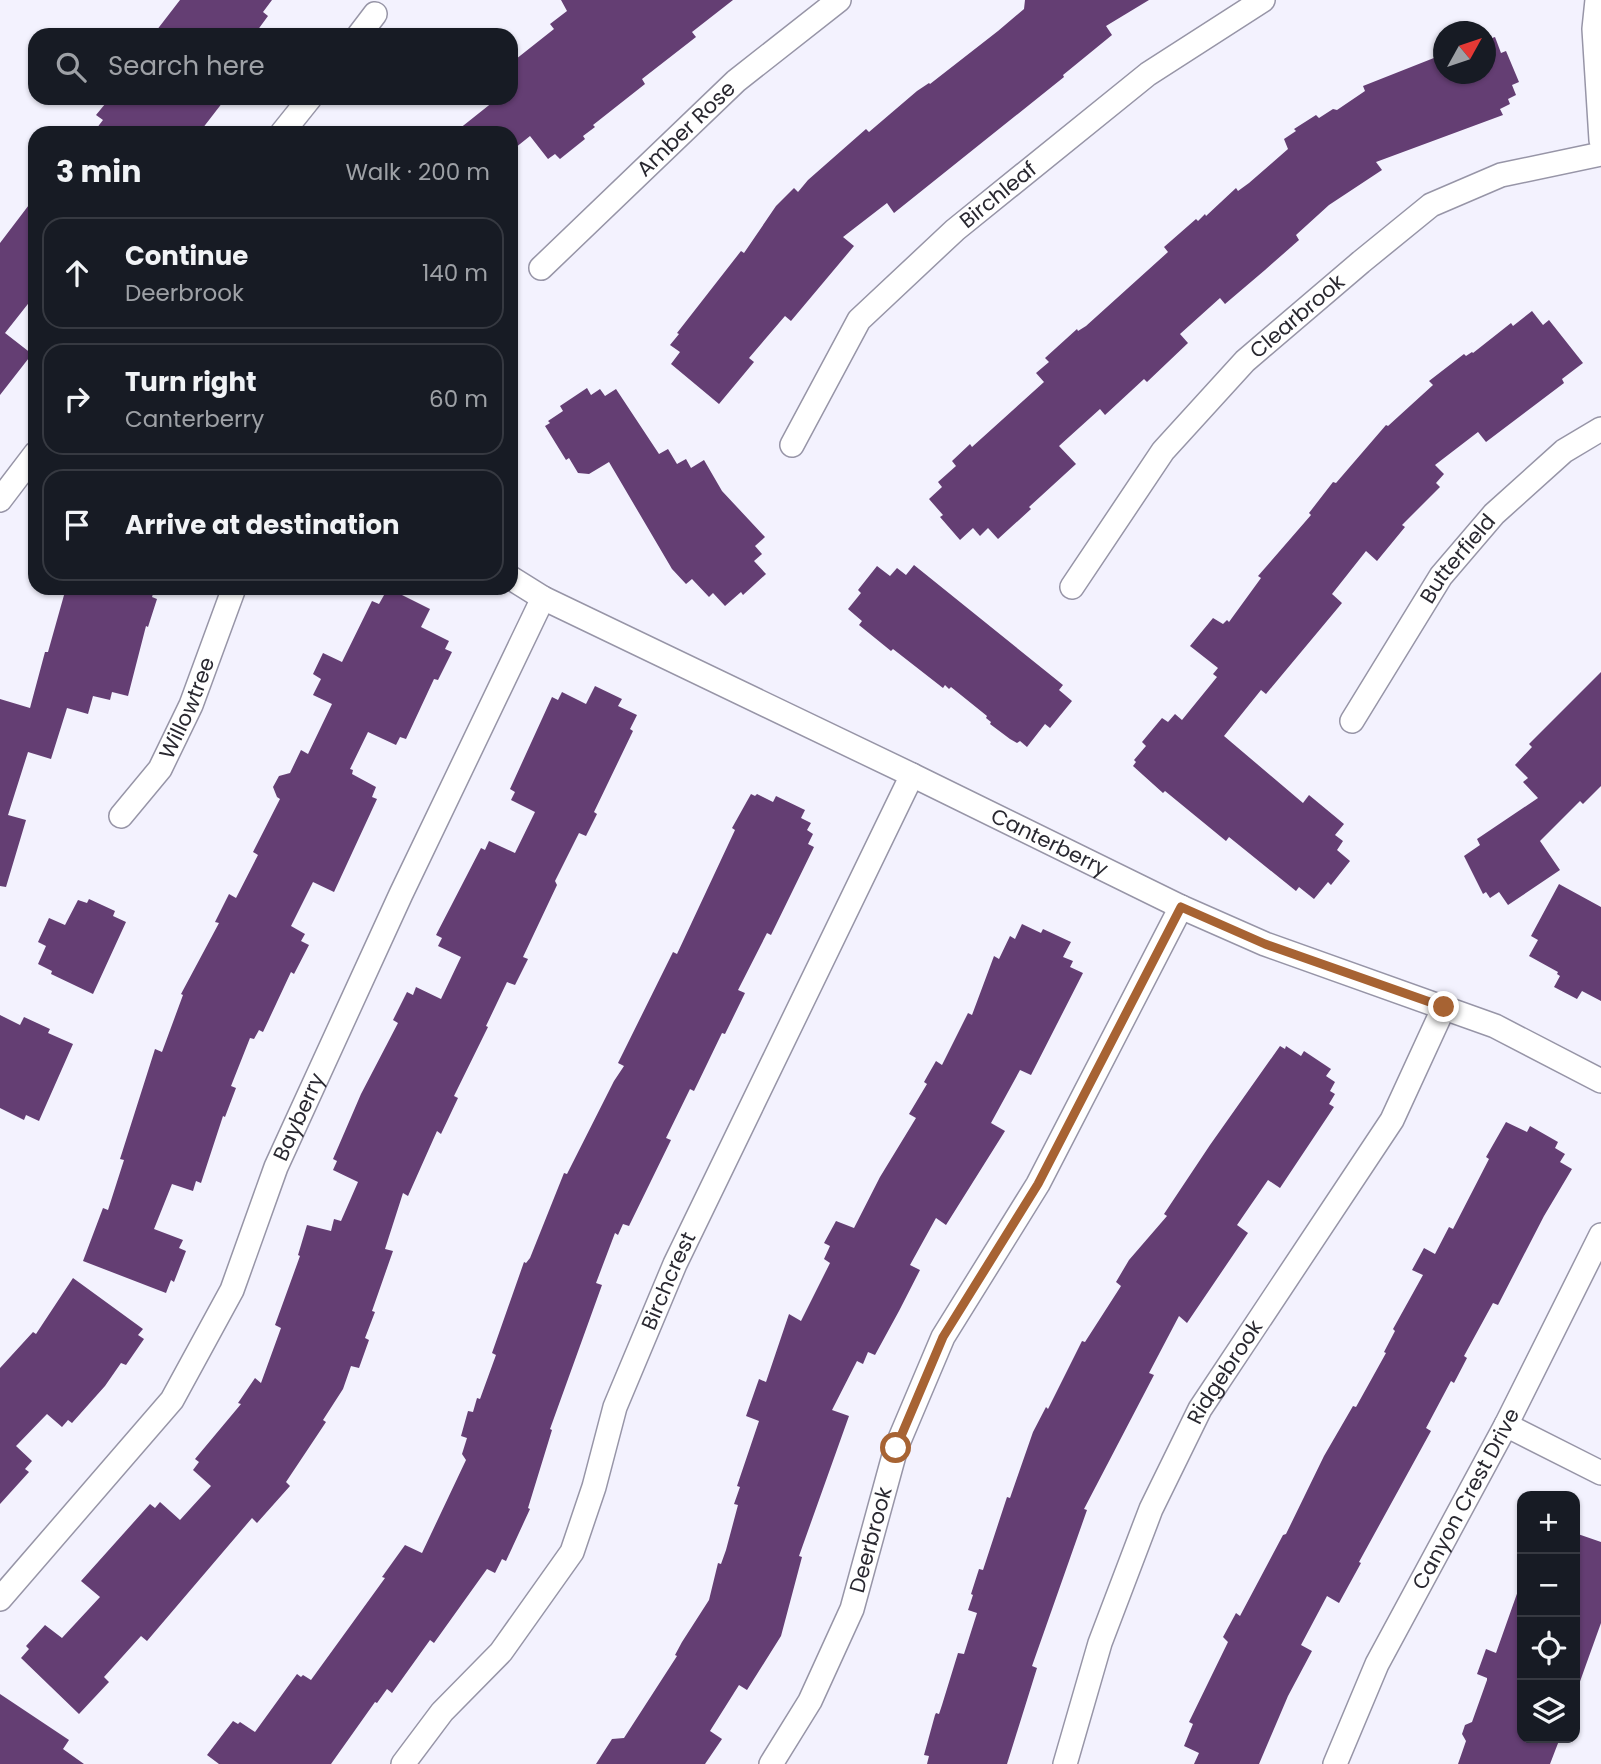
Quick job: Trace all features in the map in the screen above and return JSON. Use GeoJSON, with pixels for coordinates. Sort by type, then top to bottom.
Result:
{"type":"FeatureCollection","features":[{"type":"Feature","properties":{"kind":"street","name":"Amber Rose"},"geometry":{"type":"LineString","coordinates":[[541,268],[736,81],[839,0]]}},
{"type":"Feature","properties":{"kind":"street","name":"Birchleaf"},"geometry":{"type":"LineString","coordinates":[[792,445],[859,320],[955,230],[1148,74],[1262,0]]}},
{"type":"Feature","properties":{"kind":"street"},"geometry":{"type":"LineString","coordinates":[[1597,0],[1594,29],[1601,140]]}},
{"type":"Feature","properties":{"kind":"street"},"geometry":{"type":"LineString","coordinates":[[364,28],[375,14]]}},
{"type":"Feature","properties":{"kind":"street"},"geometry":{"type":"LineString","coordinates":[[288,126],[304,105]]}},
{"type":"Feature","properties":{"kind":"street","name":"Clearbrook"},"geometry":{"type":"LineString","coordinates":[[1072,587],[1163,452],[1245,361],[1361,262],[1431,205],[1501,175],[1601,155]]}},
{"type":"Feature","properties":{"kind":"street","name":"Butterfield"},"geometry":{"type":"LineString","coordinates":[[1352,721],[1441,576],[1494,514],[1564,452],[1601,429]]}},
{"type":"Feature","properties":{"kind":"street"},"geometry":{"type":"LineString","coordinates":[[0,500],[28,463]]}},
{"type":"Feature","properties":{"kind":"street","name":"Canterberry"},"geometry":{"type":"LineString","coordinates":[[518,582],[543,598],[1181,907],[1265,944],[1495,1026],[1601,1081]]}},
{"type":"Feature","properties":{"kind":"street","name":"Willowtree"},"geometry":{"type":"LineString","coordinates":[[121,816],[160,769],[191,705],[230,595]]}},
{"type":"Feature","properties":{"kind":"street","name":"Bayberry"},"geometry":{"type":"LineString","coordinates":[[0,1599],[172,1399],[232,1290],[276,1167],[401,894],[543,598]]}},
{"type":"Feature","properties":{"kind":"street","name":"Birchcrest"},"geometry":{"type":"LineString","coordinates":[[403,1764],[442,1712],[501,1652],[572,1552],[594,1487],[615,1407],[675,1264],[912,775]]}},
{"type":"Feature","properties":{"kind":"street","name":"Deerbrook"},"geometry":{"type":"LineString","coordinates":[[771,1764],[810,1701],[852,1609],[896,1448],[943,1337],[1038,1184],[1181,907]]}},
{"type":"Feature","properties":{"kind":"street","name":"Ridgebrook"},"geometry":{"type":"LineString","coordinates":[[1065,1764],[1100,1643],[1151,1508],[1200,1409],[1392,1120],[1444,1007]]}},
{"type":"Feature","properties":{"kind":"street","name":"Canyon Crest Drive"},"geometry":{"type":"LineString","coordinates":[[1335,1764],[1377,1664],[1506,1425],[1601,1235]]}},
{"type":"Feature","properties":{"kind":"street"},"geometry":{"type":"LineString","coordinates":[[1506,1425],[1601,1473]]}},
{"type":"Feature","properties":{"kind":"building"},"geometry":{"type":"Polygon","coordinates":[[[180,0],[272,0],[263,12],[268,16],[259,28],[158,28],[180,0]]]}},
{"type":"Feature","properties":{"kind":"building"},"geometry":{"type":"Polygon","coordinates":[[[561,0],[733,0],[692,32],[696,37],[642,79],[645,84],[593,125],[595,127],[583,136],[585,139],[560,159],[555,154],[548,159],[530,136],[518,146],[518,126],[463,126],[489,105],[518,105],[518,57],[554,29],[550,24],[567,11],[561,0]]]}},
{"type":"Feature","properties":{"kind":"building"},"geometry":{"type":"Polygon","coordinates":[[[1025,0],[1149,0],[1106,26],[1112,35],[1063,75],[1064,77],[894,213],[887,203],[843,237],[854,246],[791,321],[785,316],[749,358],[754,362],[719,404],[671,364],[680,352],[670,345],[679,334],[677,333],[741,251],[744,253],[776,206],[794,188],[798,192],[866,129],[869,132],[917,91],[930,84],[998,31],[1024,9],[1025,0]]]}},
{"type":"Feature","properties":{"kind":"building"},"geometry":{"type":"Polygon","coordinates":[[[1496,40],[1501,53],[1506,51],[1519,82],[1512,85],[1516,95],[1508,99],[1510,104],[1500,109],[1503,115],[1376,162],[1382,170],[1329,205],[1296,235],[1299,240],[1265,270],[1225,304],[1220,298],[1180,334],[1188,343],[1147,382],[1144,379],[1105,415],[1100,409],[1059,446],[1076,464],[998,539],[988,528],[980,536],[973,528],[960,540],[929,499],[942,487],[938,482],[956,466],[952,461],[970,444],[972,447],[1044,382],[1036,373],[1049,362],[1045,358],[1077,329],[1078,331],[1086,326],[1168,252],[1164,247],[1196,219],[1198,221],[1205,214],[1206,216],[1236,188],[1238,191],[1249,183],[1288,149],[1284,139],[1296,131],[1294,129],[1316,115],[1319,118],[1333,109],[1337,110],[1365,91],[1363,86],[1433,58],[1433,84],[1496,84],[1496,40]]]}},
{"type":"Feature","properties":{"kind":"building"},"geometry":{"type":"Polygon","coordinates":[[[104,105],[221,105],[204,126],[98,126],[103,120],[96,115],[104,105]]]}},
{"type":"Feature","properties":{"kind":"building"},"geometry":{"type":"Polygon","coordinates":[[[28,206],[28,304],[5,333],[28,351],[28,359],[0,395],[0,243],[28,206]]]}},
{"type":"Feature","properties":{"kind":"building"},"geometry":{"type":"Polygon","coordinates":[[[1532,311],[1543,325],[1549,320],[1583,363],[1562,379],[1564,383],[1486,442],[1478,432],[1435,465],[1444,474],[1436,483],[1440,487],[1402,525],[1405,527],[1377,561],[1366,551],[1332,594],[1342,603],[1266,694],[1261,690],[1224,736],[1303,803],[1309,795],[1344,824],[1335,835],[1343,841],[1337,850],[1350,861],[1331,885],[1328,882],[1314,899],[1299,887],[1296,891],[1229,837],[1226,841],[1165,791],[1163,793],[1133,766],[1136,762],[1134,760],[1146,746],[1142,742],[1162,718],[1168,722],[1175,714],[1182,720],[1217,677],[1213,674],[1218,668],[1190,646],[1213,618],[1223,624],[1227,620],[1229,622],[1261,578],[1258,576],[1311,515],[1309,513],[1333,482],[1336,483],[1386,425],[1433,385],[1429,381],[1464,354],[1466,356],[1473,353],[1511,323],[1513,326],[1532,311]]]}},
{"type":"Feature","properties":{"kind":"building"},"geometry":{"type":"Polygon","coordinates":[[[587,388],[591,395],[600,389],[605,396],[616,389],[659,454],[668,449],[677,464],[686,459],[691,468],[704,460],[722,491],[765,537],[755,546],[762,554],[754,561],[766,574],[743,595],[741,592],[725,606],[713,593],[709,597],[692,579],[686,584],[672,569],[609,462],[589,474],[578,473],[569,458],[566,460],[545,426],[563,411],[560,406],[587,388]]]}},
{"type":"Feature","properties":{"kind":"building"},"geometry":{"type":"Polygon","coordinates":[[[914,565],[1063,685],[1059,690],[1072,701],[1050,728],[1045,724],[1027,747],[1020,741],[1017,743],[1010,739],[990,724],[987,716],[951,687],[949,689],[945,685],[943,688],[893,649],[891,651],[859,625],[862,621],[848,609],[861,593],[858,590],[877,566],[890,576],[897,568],[906,575],[914,565]]]}},
{"type":"Feature","properties":{"kind":"building"},"geometry":{"type":"Polygon","coordinates":[[[64,595],[153,595],[157,599],[148,627],[146,626],[128,696],[112,692],[110,700],[93,696],[88,714],[67,708],[51,759],[28,752],[8,815],[26,820],[6,887],[0,886],[0,699],[30,708],[45,652],[48,652],[64,595]]]}},
{"type":"Feature","properties":{"kind":"building"},"geometry":{"type":"Polygon","coordinates":[[[384,595],[402,595],[430,609],[421,627],[449,641],[445,649],[452,652],[438,680],[434,679],[406,739],[400,737],[396,745],[368,732],[350,769],[353,770],[352,774],[376,787],[372,797],[377,799],[334,892],[313,882],[291,926],[305,934],[301,941],[309,945],[294,974],[291,972],[263,1032],[259,1030],[254,1039],[250,1038],[231,1086],[236,1088],[225,1117],[223,1116],[201,1183],[196,1181],[193,1191],[172,1184],[154,1229],[183,1240],[179,1248],[186,1251],[174,1282],[171,1280],[166,1293],[83,1261],[103,1208],[108,1210],[124,1160],[120,1159],[155,1049],[162,1052],[183,995],[181,994],[219,923],[215,922],[229,894],[236,898],[258,855],[253,852],[280,799],[273,787],[279,776],[290,773],[301,750],[308,754],[332,704],[313,695],[321,679],[313,674],[323,653],[342,662],[372,601],[379,604],[384,595]]]}},
{"type":"Feature","properties":{"kind":"building"},"geometry":{"type":"Polygon","coordinates":[[[1601,672],[1601,786],[1583,804],[1580,801],[1540,841],[1560,870],[1508,905],[1499,892],[1490,898],[1486,892],[1483,894],[1464,856],[1480,845],[1477,839],[1538,798],[1523,782],[1528,778],[1515,765],[1532,747],[1529,744],[1601,672]]]}},
{"type":"Feature","properties":{"kind":"building"},"geometry":{"type":"Polygon","coordinates":[[[595,686],[622,699],[618,706],[637,715],[630,729],[633,731],[594,812],[597,814],[586,836],[579,833],[555,881],[557,885],[523,957],[528,959],[515,985],[507,982],[454,1096],[458,1098],[441,1134],[437,1131],[408,1196],[403,1193],[385,1249],[393,1251],[372,1311],[375,1312],[365,1338],[369,1340],[359,1368],[351,1366],[343,1389],[323,1420],[326,1422],[286,1482],[290,1486],[257,1523],[252,1518],[147,1641],[141,1636],[104,1677],[109,1682],[79,1714],[21,1658],[29,1649],[26,1646],[45,1625],[62,1638],[100,1597],[81,1581],[150,1504],[155,1508],[160,1502],[180,1520],[211,1486],[193,1470],[199,1462],[195,1459],[241,1404],[238,1403],[255,1378],[261,1383],[281,1328],[275,1325],[300,1256],[298,1255],[307,1225],[331,1231],[334,1219],[341,1221],[358,1182],[333,1170],[337,1161],[333,1159],[361,1094],[398,1023],[393,1020],[407,992],[413,995],[416,987],[441,999],[461,957],[438,946],[442,938],[436,935],[481,848],[485,850],[489,841],[515,853],[535,812],[511,800],[515,792],[510,789],[552,697],[558,700],[562,692],[586,704],[595,686]]]}},
{"type":"Feature","properties":{"kind":"building"},"geometry":{"type":"Polygon","coordinates":[[[751,794],[773,802],[776,796],[805,810],[801,818],[811,823],[807,830],[813,834],[808,844],[814,847],[771,935],[767,933],[738,990],[745,993],[694,1091],[690,1089],[666,1138],[671,1140],[629,1226],[623,1224],[618,1235],[615,1233],[596,1283],[602,1285],[550,1429],[552,1430],[528,1508],[530,1509],[506,1561],[502,1559],[495,1573],[487,1569],[434,1643],[430,1640],[392,1693],[387,1689],[377,1703],[375,1702],[331,1764],[219,1764],[207,1755],[233,1721],[238,1724],[240,1722],[255,1732],[297,1674],[311,1680],[385,1578],[382,1577],[405,1545],[422,1553],[466,1460],[462,1454],[467,1438],[461,1436],[468,1411],[473,1412],[477,1398],[480,1399],[496,1355],[492,1353],[524,1262],[530,1258],[564,1173],[567,1174],[624,1066],[618,1063],[673,952],[677,954],[735,830],[732,828],[751,794]]]}},
{"type":"Feature","properties":{"kind":"building"},"geometry":{"type":"Polygon","coordinates":[[[1559,884],[1601,907],[1601,1001],[1582,991],[1577,999],[1554,987],[1560,976],[1558,972],[1529,956],[1538,940],[1531,936],[1559,884]]]}},
{"type":"Feature","properties":{"kind":"building"},"geometry":{"type":"Polygon","coordinates":[[[89,899],[115,911],[113,916],[126,922],[93,994],[51,974],[52,971],[38,964],[46,946],[38,942],[49,918],[65,925],[78,900],[87,903],[89,899]]]}},
{"type":"Feature","properties":{"kind":"building"},"geometry":{"type":"Polygon","coordinates":[[[1022,924],[1041,933],[1043,929],[1071,942],[1063,957],[1073,961],[1070,967],[1083,973],[1031,1075],[1020,1070],[991,1123],[1005,1131],[946,1225],[936,1218],[910,1265],[920,1270],[899,1311],[875,1355],[868,1352],[863,1364],[857,1361],[832,1410],[849,1416],[799,1556],[802,1557],[781,1636],[747,1690],[739,1685],[710,1731],[722,1739],[705,1764],[596,1764],[612,1739],[624,1738],[677,1656],[675,1655],[682,1642],[709,1600],[718,1563],[721,1564],[726,1550],[738,1505],[734,1504],[740,1487],[737,1486],[759,1421],[746,1416],[759,1379],[766,1382],[789,1314],[801,1321],[830,1263],[824,1259],[830,1246],[824,1243],[836,1221],[854,1228],[880,1177],[916,1118],[909,1114],[927,1084],[924,1082],[936,1061],[942,1065],[968,1013],[972,1015],[994,956],[999,959],[1010,936],[1015,939],[1022,924]]]}},
{"type":"Feature","properties":{"kind":"building"},"geometry":{"type":"Polygon","coordinates":[[[0,1015],[20,1025],[24,1017],[50,1029],[48,1033],[73,1044],[39,1121],[26,1115],[24,1120],[0,1108],[0,1015]]]}},
{"type":"Feature","properties":{"kind":"building"},"geometry":{"type":"Polygon","coordinates":[[[1280,1046],[1285,1049],[1286,1046],[1301,1056],[1304,1051],[1331,1069],[1326,1076],[1335,1082],[1330,1091],[1335,1094],[1329,1104],[1334,1107],[1280,1188],[1268,1180],[1237,1225],[1248,1233],[1187,1323],[1179,1316],[1149,1373],[1154,1375],[1084,1509],[1087,1510],[1032,1666],[1037,1668],[1007,1764],[927,1764],[929,1756],[924,1755],[935,1715],[939,1714],[958,1653],[964,1654],[977,1613],[968,1610],[973,1595],[971,1594],[979,1569],[983,1570],[1007,1497],[1010,1498],[1033,1432],[1046,1407],[1048,1409],[1082,1341],[1085,1342],[1121,1286],[1116,1282],[1129,1260],[1167,1216],[1164,1214],[1280,1046]]]}},
{"type":"Feature","properties":{"kind":"building"},"geometry":{"type":"Polygon","coordinates":[[[1506,1122],[1527,1132],[1530,1126],[1558,1142],[1555,1148],[1565,1154],[1560,1162],[1572,1169],[1544,1216],[1498,1305],[1493,1303],[1464,1356],[1467,1358],[1454,1383],[1451,1381],[1426,1428],[1431,1431],[1339,1603],[1327,1596],[1301,1645],[1312,1651],[1288,1696],[1259,1764],[1194,1764],[1199,1753],[1184,1746],[1193,1724],[1189,1722],[1228,1642],[1223,1637],[1236,1613],[1240,1616],[1283,1535],[1286,1534],[1324,1456],[1353,1406],[1356,1407],[1386,1353],[1384,1352],[1395,1331],[1393,1329],[1423,1275],[1412,1270],[1424,1248],[1435,1254],[1449,1227],[1453,1229],[1489,1159],[1486,1157],[1506,1122]]]}},
{"type":"Feature","properties":{"kind":"building"},"geometry":{"type":"Polygon","coordinates":[[[73,1278],[143,1329],[138,1335],[144,1339],[126,1365],[121,1363],[105,1386],[72,1423],[68,1420],[62,1427],[47,1414],[16,1446],[32,1461],[25,1469],[29,1472],[0,1504],[0,1368],[33,1332],[36,1334],[73,1278]]]}},
{"type":"Feature","properties":{"kind":"building"},"geometry":{"type":"Polygon","coordinates":[[[1580,1535],[1601,1542],[1601,1623],[1580,1681],[1580,1535]]]}},
{"type":"Feature","properties":{"kind":"building"},"geometry":{"type":"Polygon","coordinates":[[[1517,1594],[1517,1743],[1558,1743],[1550,1764],[1458,1764],[1466,1741],[1462,1734],[1465,1725],[1472,1722],[1487,1680],[1477,1674],[1486,1649],[1496,1653],[1517,1594]]]}},
{"type":"Feature","properties":{"kind":"building"},"geometry":{"type":"Polygon","coordinates":[[[0,1694],[69,1740],[63,1749],[84,1764],[0,1764],[0,1694]]]}},
{"type":"Feature","properties":{"kind":"route"},"geometry":{"type":"LineString","coordinates":[[896,1448],[943,1337],[1038,1184],[1181,907],[1265,944],[1444,1007]]}}]}
